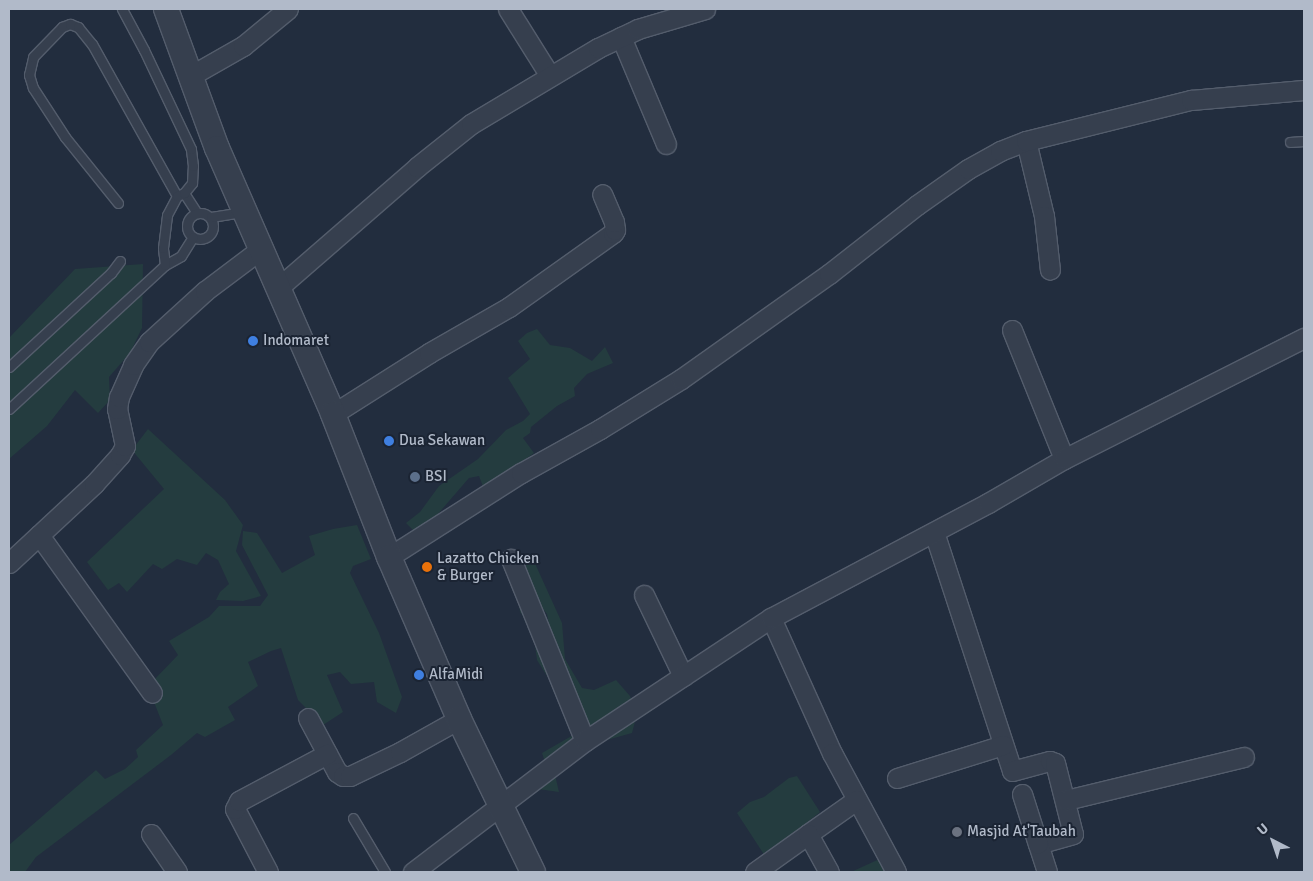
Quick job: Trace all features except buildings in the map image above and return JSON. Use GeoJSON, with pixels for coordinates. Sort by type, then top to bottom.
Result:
{"type":"FeatureCollection","features":[{"type":"Feature","properties":{"kind":"street"},"geometry":{"type":"LineString","coordinates":[[166,9],[192,75],[217,148],[278,288],[293,328],[333,414],[387,550],[459,719],[533,872]]}},
{"type":"Feature","properties":{"kind":"street"},"geometry":{"type":"LineString","coordinates":[[192,75],[243,46],[288,9]]}},
{"type":"Feature","properties":{"kind":"street"},"geometry":{"type":"LineString","coordinates":[[508,9],[550,76]]}},
{"type":"Feature","properties":{"kind":"street"},"geometry":{"type":"LineString","coordinates":[[278,288],[416,167],[471,124],[598,48],[638,30],[705,9]]}},
{"type":"Feature","properties":{"kind":"street"},"geometry":{"type":"LineString","coordinates":[[621,37],[666,144]]}},
{"type":"Feature","properties":{"kind":"street"},"geometry":{"type":"LineString","coordinates":[[387,550],[600,429],[681,379],[821,280],[916,205],[968,169],[1000,151],[1026,141],[1191,100],[1304,90]]}},
{"type":"Feature","properties":{"kind":"street"},"geometry":{"type":"LineString","coordinates":[[1026,141],[1044,216],[1050,270]]}},
{"type":"Feature","properties":{"kind":"street"},"geometry":{"type":"LineString","coordinates":[[333,414],[429,353],[509,307],[613,233],[616,227],[602,194]]}},
{"type":"Feature","properties":{"kind":"street"},"geometry":{"type":"LineString","coordinates":[[9,563],[94,484],[120,455],[125,446],[117,409],[119,397],[133,365],[148,342],[205,291],[261,249]]}},
{"type":"Feature","properties":{"kind":"street"},"geometry":{"type":"LineString","coordinates":[[1012,330],[1064,459]]}},
{"type":"Feature","properties":{"kind":"street"},"geometry":{"type":"LineString","coordinates":[[413,872],[585,741],[770,618],[934,532],[1064,459],[1304,338]]}},
{"type":"Feature","properties":{"kind":"street"},"geometry":{"type":"LineString","coordinates":[[934,532],[1012,771],[1054,761],[1066,800],[1073,834],[1038,844]]}},
{"type":"Feature","properties":{"kind":"street"},"geometry":{"type":"LineString","coordinates":[[39,535],[152,693]]}},
{"type":"Feature","properties":{"kind":"street"},"geometry":{"type":"LineString","coordinates":[[511,559],[585,741]]}},
{"type":"Feature","properties":{"kind":"street"},"geometry":{"type":"LineString","coordinates":[[644,595],[683,676]]}},
{"type":"Feature","properties":{"kind":"street"},"geometry":{"type":"LineString","coordinates":[[770,618],[856,800],[896,872]]}},
{"type":"Feature","properties":{"kind":"street"},"geometry":{"type":"LineString","coordinates":[[308,718],[337,772],[344,776],[350,776],[400,752],[459,719]]}},
{"type":"Feature","properties":{"kind":"street"},"geometry":{"type":"LineString","coordinates":[[897,778],[1004,745]]}},
{"type":"Feature","properties":{"kind":"street"},"geometry":{"type":"LineString","coordinates":[[268,872],[235,809],[239,801],[327,754]]}},
{"type":"Feature","properties":{"kind":"street"},"geometry":{"type":"LineString","coordinates":[[1066,800],[1244,757]]}},
{"type":"Feature","properties":{"kind":"street"},"geometry":{"type":"LineString","coordinates":[[1022,794],[1047,872]]}},
{"type":"Feature","properties":{"kind":"street"},"geometry":{"type":"LineString","coordinates":[[755,872],[856,800]]}},
{"type":"Feature","properties":{"kind":"street"},"geometry":{"type":"LineString","coordinates":[[151,834],[177,872]]}},
{"type":"Feature","properties":{"kind":"street"},"geometry":{"type":"LineString","coordinates":[[808,834],[829,872]]}},
{"type":"Feature","properties":{"kind":"lane"},"geometry":{"type":"LineString","coordinates":[[122,9],[144,50],[190,149],[192,183],[181,194],[167,215],[163,248],[165,265]]}},
{"type":"Feature","properties":{"kind":"lane"},"geometry":{"type":"LineString","coordinates":[[118,203],[65,137],[33,88],[29,76],[33,57],[62,27],[70,24],[78,27],[92,44],[181,194],[197,213]]}},
{"type":"Feature","properties":{"kind":"lane"},"geometry":{"type":"LineString","coordinates":[[1290,142],[1304,141]]}},
{"type":"Feature","properties":{"kind":"lane"},"geometry":{"type":"LineString","coordinates":[[210,217],[245,211]]}},
{"type":"Feature","properties":{"kind":"lane"},"geometry":{"type":"LineString","coordinates":[[197,213],[207,214],[210,217],[213,229],[205,238],[193,236],[188,231],[187,223],[197,213]]}},
{"type":"Feature","properties":{"kind":"lane"},"geometry":{"type":"LineString","coordinates":[[10,407],[165,265],[181,256],[193,236]]}},
{"type":"Feature","properties":{"kind":"lane"},"geometry":{"type":"LineString","coordinates":[[9,367],[111,273],[120,261]]}},
{"type":"Feature","properties":{"kind":"lane"},"geometry":{"type":"LineString","coordinates":[[353,818],[385,872]]}},
{"type":"Feature","properties":{"kind":"green space"},"geometry":{"type":"Polygon","coordinates":[[[143,264],[142,328],[130,353],[109,377],[110,400],[98,413],[75,390],[47,426],[9,459],[9,338],[75,269],[143,264]]]}},
{"type":"Feature","properties":{"kind":"green space"},"geometry":{"type":"Polygon","coordinates":[[[537,329],[550,345],[570,348],[592,361],[605,347],[613,363],[587,374],[574,388],[575,396],[557,406],[531,427],[530,433],[523,438],[534,453],[484,489],[479,476],[469,478],[437,515],[414,531],[406,523],[420,512],[439,486],[478,459],[506,430],[523,421],[530,414],[508,378],[530,359],[518,341],[527,333],[537,329]]]}},
{"type":"Feature","properties":{"kind":"green space"},"geometry":{"type":"Polygon","coordinates":[[[148,429],[225,500],[243,525],[236,551],[261,596],[243,601],[216,600],[220,592],[229,584],[218,560],[206,553],[197,565],[177,559],[162,569],[153,564],[127,592],[119,583],[108,590],[87,562],[164,489],[132,450],[148,429]]]}},
{"type":"Feature","properties":{"kind":"green space"},"geometry":{"type":"Polygon","coordinates":[[[357,525],[371,559],[353,566],[350,573],[379,633],[402,697],[396,713],[377,702],[374,682],[351,684],[340,672],[327,675],[343,712],[323,725],[298,700],[281,648],[271,651],[248,662],[258,686],[228,707],[235,720],[205,737],[197,733],[171,755],[36,857],[25,872],[9,872],[9,845],[96,770],[105,779],[125,769],[138,757],[136,750],[163,725],[154,702],[153,681],[178,655],[169,641],[209,617],[219,606],[260,606],[268,595],[242,545],[243,531],[257,533],[282,573],[315,555],[309,536],[357,525]]]}},
{"type":"Feature","properties":{"kind":"green space"},"geometry":{"type":"Polygon","coordinates":[[[533,559],[562,623],[565,659],[582,688],[594,690],[616,680],[630,696],[637,714],[632,733],[596,743],[555,775],[559,792],[538,789],[535,776],[545,762],[542,753],[575,734],[562,700],[537,660],[533,629],[520,612],[518,598],[553,647],[547,614],[519,578],[521,569],[533,559]]]}},
{"type":"Feature","properties":{"kind":"green space"},"geometry":{"type":"Polygon","coordinates":[[[797,776],[820,812],[765,856],[737,813],[750,802],[764,797],[789,778],[797,776]]]}},
{"type":"Feature","properties":{"kind":"green space"},"geometry":{"type":"Polygon","coordinates":[[[884,857],[893,872],[851,872],[884,857]]]}},
{"type":"Feature","properties":{"kind":"place","name":"Indomaret"},"geometry":{"type":"Point","coordinates":[253,341]}},
{"type":"Feature","properties":{"kind":"place","name":"Dua Sekawan"},"geometry":{"type":"Point","coordinates":[389,441]}},
{"type":"Feature","properties":{"kind":"place","name":"BSI"},"geometry":{"type":"Point","coordinates":[415,477]}},
{"type":"Feature","properties":{"kind":"place","name":"Lazatto Chicken & Burger"},"geometry":{"type":"Point","coordinates":[427,567]}},
{"type":"Feature","properties":{"kind":"place","name":"AlfaMidi"},"geometry":{"type":"Point","coordinates":[419,675]}},
{"type":"Feature","properties":{"kind":"place","name":"Masjid At'Taubah"},"geometry":{"type":"Point","coordinates":[957,832]}}]}
